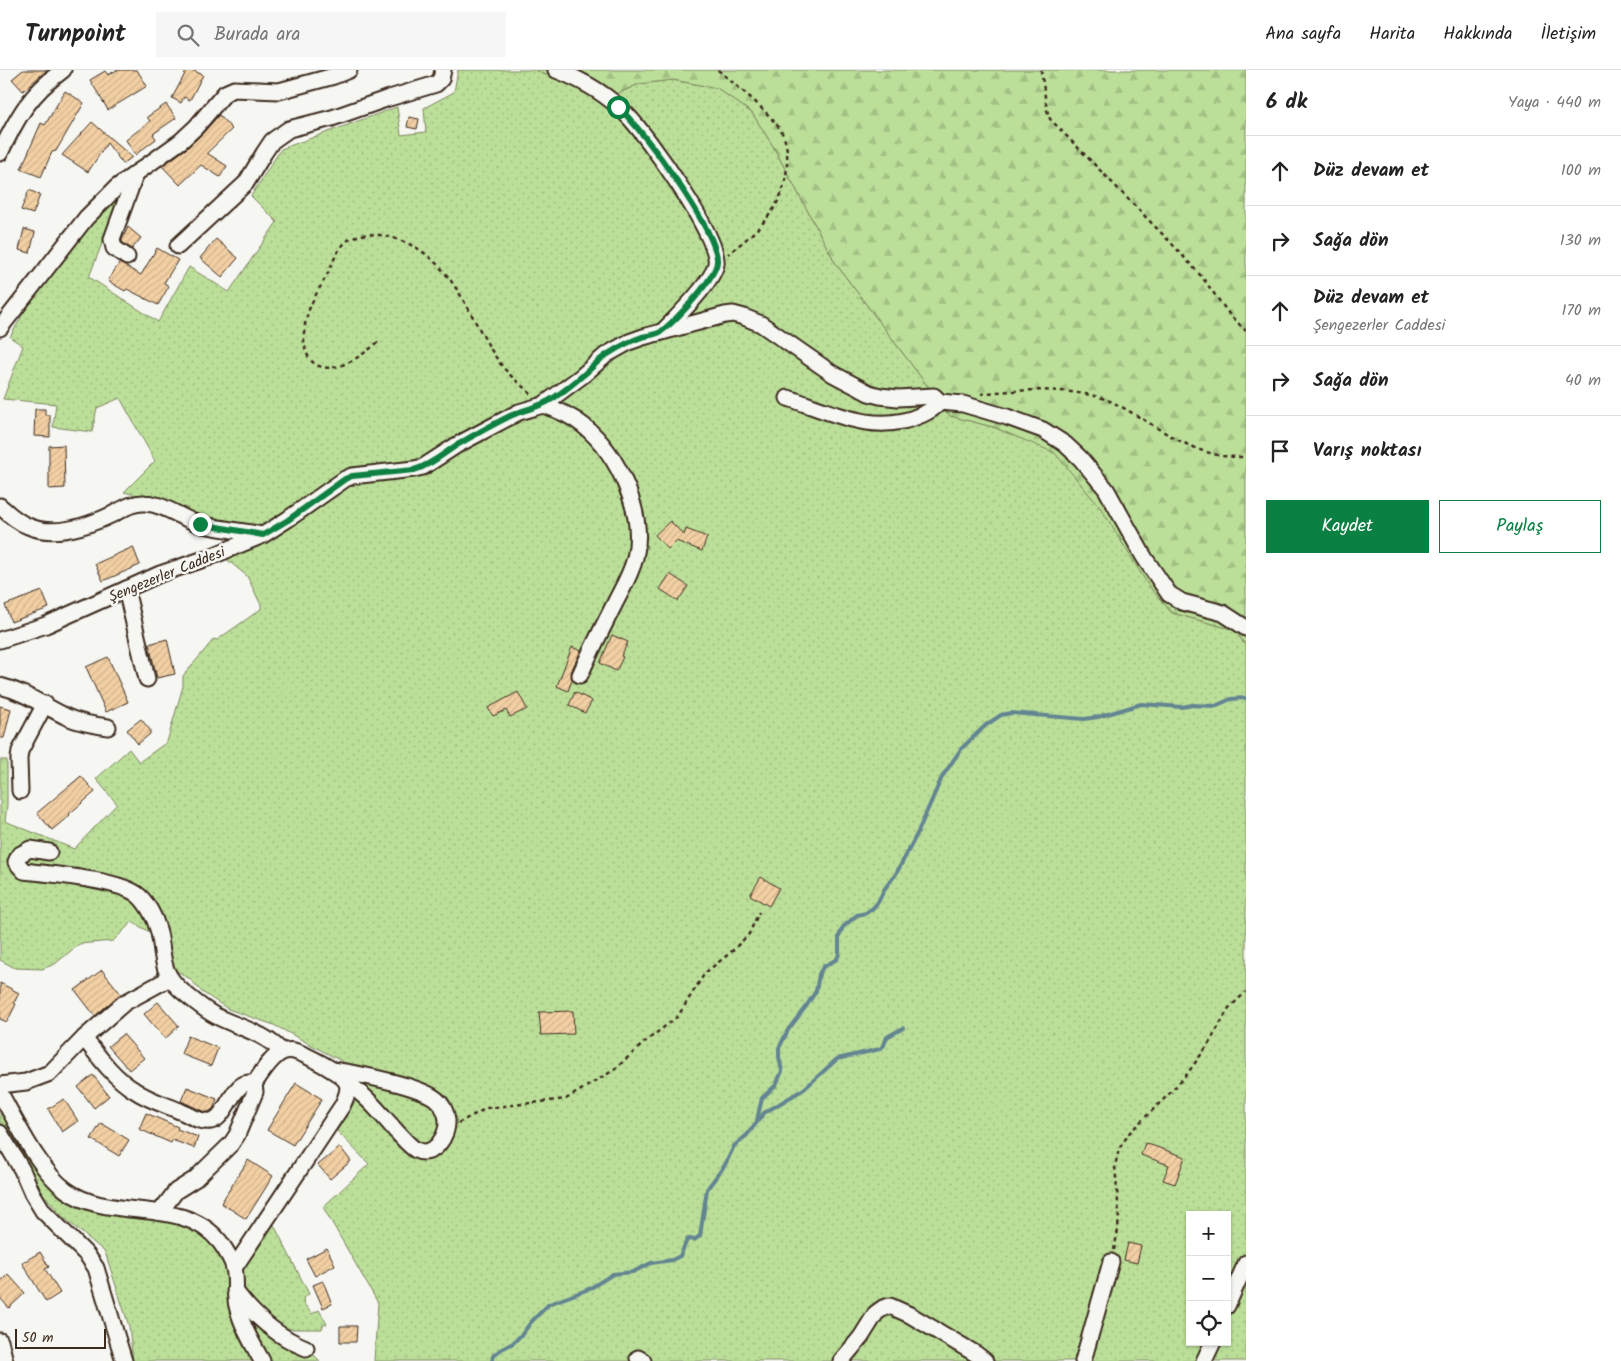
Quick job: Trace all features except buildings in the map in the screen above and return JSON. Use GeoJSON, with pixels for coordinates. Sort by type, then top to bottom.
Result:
{"type":"FeatureCollection","features":[{"type":"Feature","properties":{"kind":"street"},"geometry":{"type":"LineString","coordinates":[[0,153],[22,110],[30,99],[63,70]]}},
{"type":"Feature","properties":{"kind":"street"},"geometry":{"type":"LineString","coordinates":[[0,328],[86,218],[117,187],[181,141],[229,90],[279,91],[350,70]]}},
{"type":"Feature","properties":{"kind":"street"},"geometry":{"type":"LineString","coordinates":[[178,246],[246,182],[268,147],[289,128],[332,118],[436,84],[441,79],[443,70]]}},
{"type":"Feature","properties":{"kind":"street"},"geometry":{"type":"LineString","coordinates":[[556,70],[578,79],[607,98],[636,124],[672,173],[712,242],[717,262],[714,271],[688,306],[661,332]]}},
{"type":"Feature","properties":{"kind":"street"},"geometry":{"type":"LineString","coordinates":[[127,257],[114,248],[112,239],[136,173]]}},
{"type":"Feature","properties":{"kind":"street","name":"Şengezerler Caddesi"},"geometry":{"type":"LineString","coordinates":[[0,640],[46,625],[160,574],[210,557],[263,535],[288,520],[345,479],[366,473],[414,470],[424,467],[457,445],[509,417],[527,409],[543,405],[582,376],[606,355],[628,342],[733,314],[766,326],[833,374],[869,393],[898,398],[930,395],[940,402],[963,404],[1043,430],[1065,444],[1080,458],[1106,489],[1144,557],[1169,594],[1182,602],[1223,613],[1246,628]]}},
{"type":"Feature","properties":{"kind":"street"},"geometry":{"type":"LineString","coordinates":[[788,398],[840,417],[882,424],[917,417],[929,411],[940,402]]}},
{"type":"Feature","properties":{"kind":"street"},"geometry":{"type":"LineString","coordinates":[[543,405],[570,416],[582,424],[604,446],[625,482],[638,526],[638,548],[631,571],[596,638],[580,675]]}},
{"type":"Feature","properties":{"kind":"street"},"geometry":{"type":"LineString","coordinates":[[0,506],[17,520],[28,526],[43,530],[62,530],[85,525],[131,505],[144,503],[158,506],[200,524],[263,535]]}},
{"type":"Feature","properties":{"kind":"street"},"geometry":{"type":"LineString","coordinates":[[126,589],[147,679]]}},
{"type":"Feature","properties":{"kind":"street"},"geometry":{"type":"LineString","coordinates":[[0,686],[24,694],[67,717],[88,724],[108,727]]}},
{"type":"Feature","properties":{"kind":"street"},"geometry":{"type":"LineString","coordinates":[[20,791],[20,751],[45,704]]}},
{"type":"Feature","properties":{"kind":"street"},"geometry":{"type":"LineString","coordinates":[[49,852],[30,849],[19,855],[16,862],[24,871],[114,884],[139,895],[150,910],[158,928],[162,960],[170,978],[180,989],[199,1006],[216,1016],[262,1036],[275,1044],[282,1052]]}},
{"type":"Feature","properties":{"kind":"street"},"geometry":{"type":"LineString","coordinates":[[0,1085],[26,1082],[50,1073],[84,1038],[124,1003],[170,978]]}},
{"type":"Feature","properties":{"kind":"street"},"geometry":{"type":"LineString","coordinates":[[84,1038],[118,1078],[135,1091],[207,1122],[217,1119],[235,1092],[244,1084],[249,1082],[254,1084]]}},
{"type":"Feature","properties":{"kind":"street"},"geometry":{"type":"LineString","coordinates":[[160,1212],[176,1191],[195,1179],[232,1144],[254,1092],[254,1084],[274,1058],[282,1052],[292,1050],[330,1069],[347,1084],[366,1096],[399,1134],[417,1150],[424,1152],[431,1150],[438,1145],[444,1136],[447,1122],[442,1108],[438,1100],[429,1094],[372,1077],[330,1069]]}},
{"type":"Feature","properties":{"kind":"street"},"geometry":{"type":"LineString","coordinates":[[234,1268],[342,1106],[347,1097],[347,1084]]}},
{"type":"Feature","properties":{"kind":"street"},"geometry":{"type":"LineString","coordinates":[[0,1093],[45,1168],[65,1189],[77,1197],[107,1207],[160,1212],[190,1221],[210,1232],[220,1242],[234,1268],[236,1303],[240,1320],[262,1361]]}},
{"type":"Feature","properties":{"kind":"street"},"geometry":{"type":"LineString","coordinates":[[0,1133],[22,1170],[32,1193],[44,1211],[87,1255],[96,1268],[124,1361]]}},
{"type":"Feature","properties":{"kind":"street"},"geometry":{"type":"LineString","coordinates":[[1083,1361],[1111,1262]]}},
{"type":"Feature","properties":{"kind":"street"},"geometry":{"type":"LineString","coordinates":[[1229,1301],[1246,1263]]}},
{"type":"Feature","properties":{"kind":"street"},"geometry":{"type":"LineString","coordinates":[[235,1291],[279,1335],[306,1348]]}},
{"type":"Feature","properties":{"kind":"street"},"geometry":{"type":"LineString","coordinates":[[841,1361],[862,1337],[876,1313],[890,1306],[910,1315],[985,1361]]}},
{"type":"Feature","properties":{"kind":"street"},"geometry":{"type":"LineString","coordinates":[[0,1341],[5,1361]]}},
{"type":"Feature","properties":{"kind":"street"},"geometry":{"type":"LineString","coordinates":[[1204,1361],[1211,1346]]}},
{"type":"Feature","properties":{"kind":"path"},"geometry":{"type":"LineString","coordinates":[[717,262],[747,238],[772,213],[781,196],[787,172],[788,151],[785,138],[778,126],[762,108],[718,70]]}},
{"type":"Feature","properties":{"kind":"path"},"geometry":{"type":"LineString","coordinates":[[1041,70],[1050,119],[1173,245],[1202,277],[1229,314],[1246,331]]}},
{"type":"Feature","properties":{"kind":"path"},"geometry":{"type":"LineString","coordinates":[[378,342],[352,361],[328,368],[310,361],[304,346],[306,323],[310,309],[335,257],[343,244],[352,238],[365,234],[399,240],[416,248],[430,258],[453,284],[497,360],[543,405]]}},
{"type":"Feature","properties":{"kind":"path"},"geometry":{"type":"LineString","coordinates":[[977,395],[1030,390],[1076,393],[1107,400],[1192,446],[1222,456],[1246,457]]}},
{"type":"Feature","properties":{"kind":"path"},"geometry":{"type":"LineString","coordinates":[[447,1122],[460,1123],[487,1108],[566,1099],[614,1070],[678,1016],[705,973],[749,934],[759,912]]}},
{"type":"Feature","properties":{"kind":"path"},"geometry":{"type":"LineString","coordinates":[[1111,1262],[1118,1230],[1119,1214],[1115,1166],[1119,1149],[1130,1132],[1168,1095],[1186,1074],[1208,1045],[1229,1008],[1246,992]]}},
{"type":"Feature","properties":{"kind":"green space"},"geometry":{"type":"Polygon","coordinates":[[[458,70],[536,70],[575,86],[599,102],[639,84],[672,80],[717,88],[752,113],[773,146],[836,264],[950,416],[993,427],[1055,452],[1102,510],[1149,586],[1172,613],[1235,630],[1246,646],[1246,1361],[374,1361],[378,1303],[323,1207],[369,1164],[337,1131],[356,1100],[360,1082],[347,1064],[274,1025],[228,1009],[202,992],[190,979],[174,969],[169,963],[160,934],[148,931],[132,922],[113,941],[79,944],[55,964],[42,969],[15,968],[0,960],[0,760],[7,760],[5,821],[74,849],[117,804],[96,779],[129,749],[139,762],[167,742],[183,686],[183,676],[214,639],[217,640],[261,609],[261,605],[247,576],[225,558],[272,538],[257,526],[199,519],[166,503],[124,492],[155,461],[120,398],[97,408],[92,432],[53,427],[56,404],[3,399],[23,346],[10,337],[35,293],[103,207],[120,193],[121,195],[89,277],[158,322],[189,267],[229,292],[277,222],[251,196],[281,149],[397,107],[401,135],[426,132],[424,108],[454,92],[458,70]]]}},
{"type":"Feature","properties":{"kind":"green space"},"geometry":{"type":"Polygon","coordinates":[[[536,70],[1246,70],[1246,646],[1235,630],[1172,613],[1149,586],[1102,510],[1055,453],[993,427],[950,416],[836,264],[773,146],[752,113],[717,88],[673,80],[639,84],[599,102],[575,86],[536,70]]]}},
{"type":"Feature","properties":{"kind":"green space"},"geometry":{"type":"Polygon","coordinates":[[[0,1105],[82,1206],[101,1214],[158,1218],[189,1226],[216,1246],[229,1281],[235,1325],[255,1361],[133,1361],[129,1326],[105,1252],[63,1217],[43,1194],[7,1131],[0,1123],[0,1105]]]}},
{"type":"Feature","properties":{"kind":"green space"},"geometry":{"type":"Polygon","coordinates":[[[273,1223],[309,1294],[303,1298],[304,1304],[312,1314],[319,1310],[327,1324],[323,1325],[322,1329],[288,1329],[320,1361],[268,1361],[247,1318],[241,1280],[243,1267],[273,1223]]]}},
{"type":"Feature","properties":{"kind":"waterway"},"geometry":{"type":"LineString","coordinates":[[757,1120],[762,1098],[776,1085],[782,1071],[779,1048],[788,1030],[816,991],[819,974],[823,967],[837,959],[839,954],[839,936],[843,927],[857,915],[866,913],[878,902],[885,888],[896,874],[917,834],[942,777],[961,749],[986,725],[1001,715],[1011,713],[1084,719],[1098,717],[1141,704],[1182,707],[1192,705],[1215,706],[1231,699],[1246,698]]}},
{"type":"Feature","properties":{"kind":"waterway"},"geometry":{"type":"LineString","coordinates":[[492,1361],[493,1356],[513,1343],[549,1304],[589,1289],[613,1274],[633,1272],[651,1263],[672,1260],[680,1256],[687,1240],[694,1240],[700,1236],[707,1189],[725,1165],[734,1146],[747,1135],[764,1113],[804,1089],[837,1059],[880,1049],[887,1037],[903,1028]]}},
{"type":"Feature","properties":{"kind":"route"},"geometry":{"type":"LineString","coordinates":[[200,524],[263,535],[352,476],[366,473],[414,470],[424,467],[457,445],[509,417],[527,409],[543,405],[582,376],[606,355],[628,342],[661,332],[677,318],[714,271],[717,262],[716,253],[705,228],[672,173],[636,124],[618,107]]}}]}
